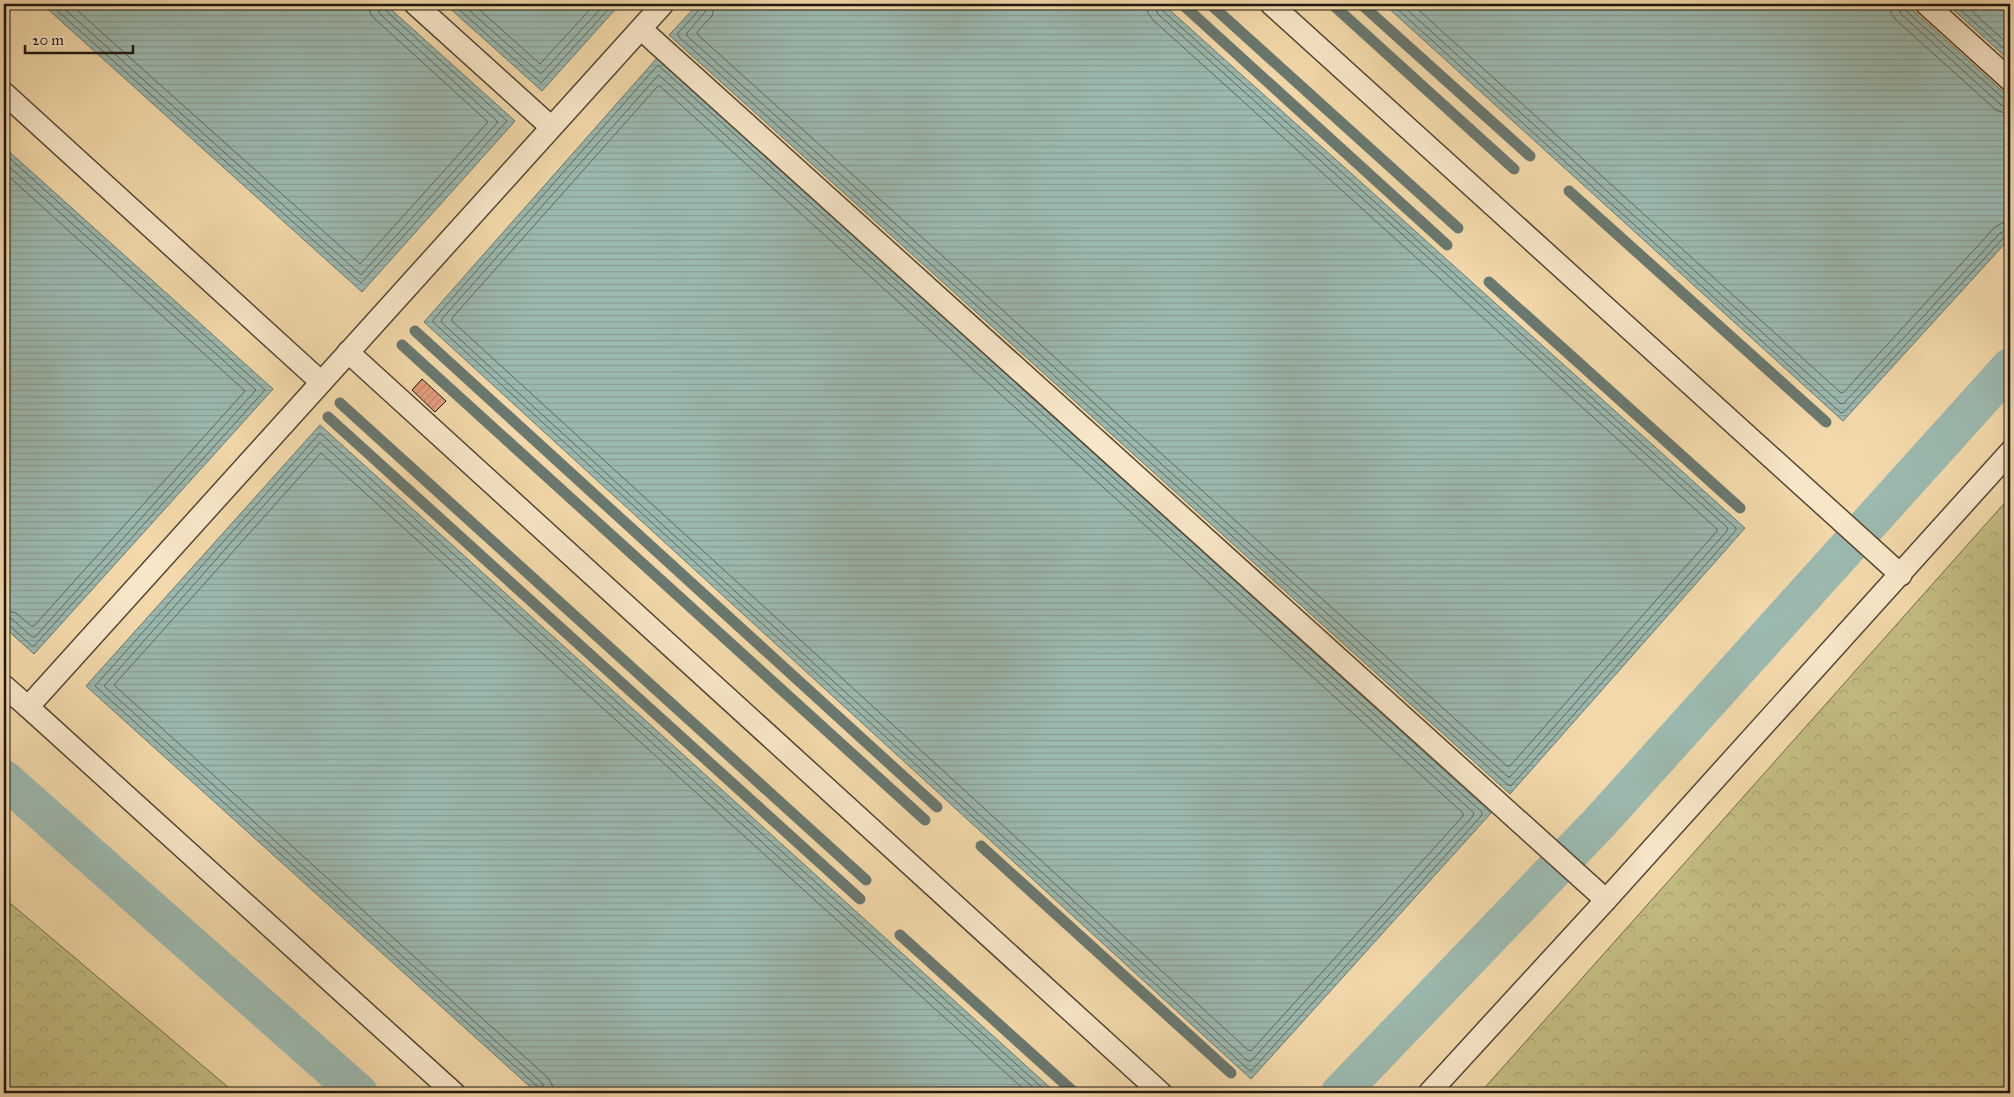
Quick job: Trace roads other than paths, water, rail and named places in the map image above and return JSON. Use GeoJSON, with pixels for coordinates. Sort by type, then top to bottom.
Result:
{"type":"FeatureCollection","features":[{"type":"Feature","properties":{"kind":"lane"},"geometry":{"type":"LineString","coordinates":[[415,4],[551,127]]}},
{"type":"Feature","properties":{"kind":"lane"},"geometry":{"type":"LineString","coordinates":[[28,708],[663,4]]}},
{"type":"Feature","properties":{"kind":"lane"},"geometry":{"type":"LineString","coordinates":[[1271,4],[1901,575]]}},
{"type":"Feature","properties":{"kind":"lane"},"geometry":{"type":"LineString","coordinates":[[1926,4],[2010,80]]}},
{"type":"Feature","properties":{"kind":"lane"},"geometry":{"type":"LineString","coordinates":[[641,29],[1606,900]]}},
{"type":"Feature","properties":{"kind":"lane"},"geometry":{"type":"LineString","coordinates":[[4,93],[322,382]]}},
{"type":"Feature","properties":{"kind":"lane"},"geometry":{"type":"LineString","coordinates":[[348,352],[1161,1093]]}},
{"type":"Feature","properties":{"kind":"lane"},"geometry":{"type":"LineString","coordinates":[[1429,1093],[1901,575],[2010,452]]}},
{"type":"Feature","properties":{"kind":"lane"},"geometry":{"type":"LineString","coordinates":[[4,686],[454,1093]]}},
{"type":"Feature","properties":{"kind":"water"},"geometry":{"type":"Polygon","coordinates":[[[42,4],[385,4],[515,121],[362,292],[42,4]]]}},
{"type":"Feature","properties":{"kind":"water"},"geometry":{"type":"Polygon","coordinates":[[[445,4],[620,4],[542,91],[445,4]]]}},
{"type":"Feature","properties":{"kind":"water"},"geometry":{"type":"Polygon","coordinates":[[[698,4],[1163,4],[1745,528],[1510,794],[669,35],[698,4]]]}},
{"type":"Feature","properties":{"kind":"water"},"geometry":{"type":"Polygon","coordinates":[[[1384,4],[1906,4],[2010,98],[2010,238],[1843,421],[1384,4]]]}},
{"type":"Feature","properties":{"kind":"water"},"geometry":{"type":"Polygon","coordinates":[[[1947,4],[2010,4],[2010,61],[1947,4]]]}},
{"type":"Feature","properties":{"kind":"water"},"geometry":{"type":"Polygon","coordinates":[[[657,58],[1491,813],[1251,1079],[424,322],[657,58]]]}},
{"type":"Feature","properties":{"kind":"water"},"geometry":{"type":"Polygon","coordinates":[[[4,147],[273,389],[34,654],[4,627],[4,147]]]}},
{"type":"Feature","properties":{"kind":"water"},"geometry":{"type":"Polygon","coordinates":[[[320,425],[1056,1093],[537,1093],[86,686],[320,425]]]}},
{"type":"Feature","properties":{"kind":"waterway"},"geometry":{"type":"LineString","coordinates":[[1182,4],[1447,245]]}},
{"type":"Feature","properties":{"kind":"waterway"},"geometry":{"type":"LineString","coordinates":[[1210,4],[1458,228]]}},
{"type":"Feature","properties":{"kind":"waterway"},"geometry":{"type":"LineString","coordinates":[[1332,4],[1514,169]]}},
{"type":"Feature","properties":{"kind":"waterway"},"geometry":{"type":"LineString","coordinates":[[1361,4],[1530,156]]}},
{"type":"Feature","properties":{"kind":"waterway"},"geometry":{"type":"LineString","coordinates":[[1569,191],[1826,422]]}},
{"type":"Feature","properties":{"kind":"waterway"},"geometry":{"type":"LineString","coordinates":[[1489,282],[1740,508]]}},
{"type":"Feature","properties":{"kind":"waterway"},"geometry":{"type":"LineString","coordinates":[[415,331],[937,807]]}},
{"type":"Feature","properties":{"kind":"waterway"},"geometry":{"type":"LineString","coordinates":[[402,345],[925,820]]}},
{"type":"Feature","properties":{"kind":"waterway"},"geometry":{"type":"LineString","coordinates":[[1340,1093],[1600,822],[2010,367]]}},
{"type":"Feature","properties":{"kind":"waterway"},"geometry":{"type":"LineString","coordinates":[[340,403],[866,880]]}},
{"type":"Feature","properties":{"kind":"waterway"},"geometry":{"type":"LineString","coordinates":[[328,417],[860,899]]}},
{"type":"Feature","properties":{"kind":"waterway"},"geometry":{"type":"LineString","coordinates":[[4,779],[359,1093]]}},
{"type":"Feature","properties":{"kind":"waterway"},"geometry":{"type":"LineString","coordinates":[[981,846],[1231,1073]]}},
{"type":"Feature","properties":{"kind":"waterway"},"geometry":{"type":"LineString","coordinates":[[900,935],[1075,1093]]}}]}
